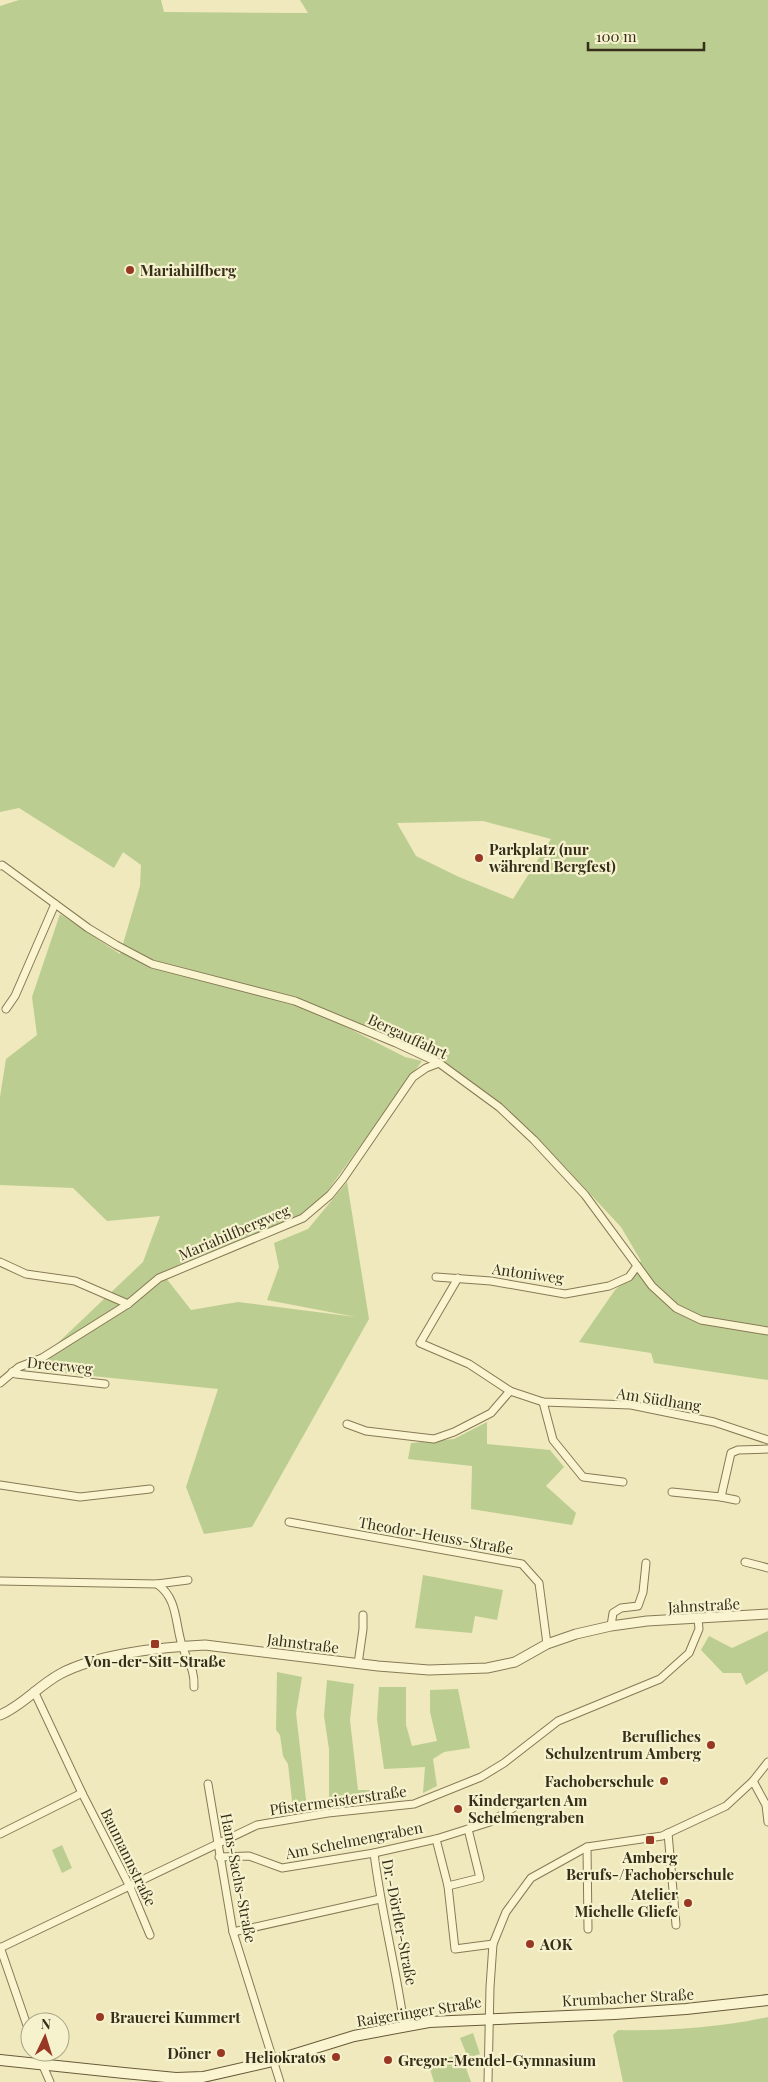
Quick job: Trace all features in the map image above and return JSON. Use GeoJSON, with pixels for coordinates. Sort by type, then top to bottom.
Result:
{"type":"FeatureCollection","features":[{"type":"Feature","properties":{"kind":"main road","name":"Krumbacher Straße"},"geometry":{"type":"LineString","coordinates":[[489,2018],[624,2013],[768,2000]]}},
{"type":"Feature","properties":{"kind":"main road","name":"Raigeringer Straße"},"geometry":{"type":"LineString","coordinates":[[0,2060],[42,2066],[176,2078],[203,2077],[272,2061],[354,2036],[404,2025],[489,2018]]}},
{"type":"Feature","properties":{"kind":"street","name":"Bergauffahrt"},"geometry":{"type":"LineString","coordinates":[[0,866],[2,865],[54,904],[116,945],[152,964],[296,1001],[439,1063],[499,1107],[534,1140],[585,1195],[637,1266],[663,1297],[676,1308],[690,1316],[716,1323],[768,1331]]}},
{"type":"Feature","properties":{"kind":"street"},"geometry":{"type":"LineString","coordinates":[[6,1009],[19,988],[54,904]]}},
{"type":"Feature","properties":{"kind":"street","name":"Mariahilfbergweg"},"geometry":{"type":"LineString","coordinates":[[0,1383],[18,1367],[42,1358],[128,1304],[159,1278],[303,1218],[330,1195],[343,1179],[413,1077],[426,1068],[439,1063]]}},
{"type":"Feature","properties":{"kind":"street"},"geometry":{"type":"LineString","coordinates":[[0,1262],[26,1274],[74,1281],[128,1304]]}},
{"type":"Feature","properties":{"kind":"street","name":"Antoniweg"},"geometry":{"type":"LineString","coordinates":[[436,1277],[458,1278],[565,1294],[609,1286],[629,1277],[637,1266]]}},
{"type":"Feature","properties":{"kind":"street","name":"Am Südhang"},"geometry":{"type":"LineString","coordinates":[[458,1278],[420,1343],[469,1364],[510,1391],[542,1402],[631,1405],[714,1422],[768,1440]]}},
{"type":"Feature","properties":{"kind":"street","name":"Dreerweg"},"geometry":{"type":"LineString","coordinates":[[12,1372],[105,1384]]}},
{"type":"Feature","properties":{"kind":"street"},"geometry":{"type":"LineString","coordinates":[[347,1424],[366,1431],[434,1439],[454,1432],[491,1413],[510,1391]]}},
{"type":"Feature","properties":{"kind":"street"},"geometry":{"type":"LineString","coordinates":[[542,1402],[553,1440],[583,1477],[623,1482]]}},
{"type":"Feature","properties":{"kind":"street"},"geometry":{"type":"LineString","coordinates":[[721,1497],[731,1453],[738,1450],[768,1449]]}},
{"type":"Feature","properties":{"kind":"street"},"geometry":{"type":"LineString","coordinates":[[0,1485],[80,1497],[150,1489]]}},
{"type":"Feature","properties":{"kind":"street"},"geometry":{"type":"LineString","coordinates":[[672,1492],[736,1500]]}},
{"type":"Feature","properties":{"kind":"street","name":"Theodor-Heuss-Straße"},"geometry":{"type":"LineString","coordinates":[[289,1522],[522,1564],[539,1583],[547,1644]]}},
{"type":"Feature","properties":{"kind":"street"},"geometry":{"type":"LineString","coordinates":[[745,1562],[768,1568]]}},
{"type":"Feature","properties":{"kind":"street"},"geometry":{"type":"LineString","coordinates":[[611,1626],[614,1613],[621,1608],[638,1606],[643,1592],[646,1563]]}},
{"type":"Feature","properties":{"kind":"street"},"geometry":{"type":"LineString","coordinates":[[0,1581],[157,1584],[188,1580]]}},
{"type":"Feature","properties":{"kind":"street"},"geometry":{"type":"LineString","coordinates":[[157,1584],[165,1589],[175,1610],[182,1646],[195,1675],[194,1687]]}},
{"type":"Feature","properties":{"kind":"street","name":"Jahnstraße"},"geometry":{"type":"LineString","coordinates":[[0,1715],[13,1710],[34,1691],[60,1674],[102,1659],[182,1646],[205,1645],[358,1664],[429,1670],[487,1668],[515,1662],[547,1644],[576,1634],[611,1626],[768,1614]]}},
{"type":"Feature","properties":{"kind":"street"},"geometry":{"type":"LineString","coordinates":[[358,1664],[363,1615]]}},
{"type":"Feature","properties":{"kind":"street","name":"Pfistermeisterstraße"},"geometry":{"type":"LineString","coordinates":[[0,1947],[130,1887],[257,1825],[328,1813],[414,1804],[481,1777],[504,1764],[558,1721],[660,1679],[689,1653],[699,1629],[698,1619]]}},
{"type":"Feature","properties":{"kind":"street","name":"Baumannstraße"},"geometry":{"type":"LineString","coordinates":[[34,1691],[82,1793],[130,1887],[150,1934]]}},
{"type":"Feature","properties":{"kind":"street","name":"Raigeringer Straße"},"geometry":{"type":"LineString","coordinates":[[489,2018],[493,1944],[506,1912],[531,1878],[587,1846],[662,1836],[726,1806],[753,1781],[768,1762]]}},
{"type":"Feature","properties":{"kind":"street"},"geometry":{"type":"LineString","coordinates":[[753,1781],[766,1805],[768,1822]]}},
{"type":"Feature","properties":{"kind":"street","name":"Hans-Sachs-Straße"},"geometry":{"type":"LineString","coordinates":[[208,1784],[233,1932],[280,2082]]}},
{"type":"Feature","properties":{"kind":"street"},"geometry":{"type":"LineString","coordinates":[[0,1834],[82,1793]]}},
{"type":"Feature","properties":{"kind":"street","name":"Am Schelmengraben"},"geometry":{"type":"LineString","coordinates":[[219,1857],[249,1856],[282,1868],[374,1854],[468,1829],[500,1818],[518,1806]]}},
{"type":"Feature","properties":{"kind":"street"},"geometry":{"type":"LineString","coordinates":[[448,1886],[480,1878],[468,1829]]}},
{"type":"Feature","properties":{"kind":"street"},"geometry":{"type":"LineString","coordinates":[[668,1833],[676,1925]]}},
{"type":"Feature","properties":{"kind":"street","name":"Am Schelmengraben"},"geometry":{"type":"LineString","coordinates":[[436,1839],[448,1886],[455,1949],[493,1944]]}},
{"type":"Feature","properties":{"kind":"street"},"geometry":{"type":"LineString","coordinates":[[587,1846],[588,1928]]}},
{"type":"Feature","properties":{"kind":"street","name":"Dr.-Dörfler-Straße"},"geometry":{"type":"LineString","coordinates":[[374,1854],[380,1899],[397,1974],[404,2025]]}},
{"type":"Feature","properties":{"kind":"street"},"geometry":{"type":"LineString","coordinates":[[233,1932],[380,1899]]}},
{"type":"Feature","properties":{"kind":"street"},"geometry":{"type":"LineString","coordinates":[[0,1947],[22,2012]]}},
{"type":"Feature","properties":{"kind":"street"},"geometry":{"type":"LineString","coordinates":[[488,2082],[489,2018]]}},
{"type":"Feature","properties":{"kind":"street"},"geometry":{"type":"LineString","coordinates":[[41,2062],[50,2082]]}},
{"type":"Feature","properties":{"kind":"green space"},"geometry":{"type":"Polygon","coordinates":[[[19,0],[161,0],[164,12],[308,13],[300,0],[768,0],[768,1380],[654,1363],[651,1353],[579,1342],[615,1290],[629,1277],[641,1261],[621,1227],[565,1167],[505,1108],[439,1058],[305,1006],[405,1057],[422,1061],[307,1219],[166,1278],[191,1310],[238,1302],[356,1317],[267,1300],[279,1267],[274,1243],[308,1229],[347,1182],[369,1319],[252,1527],[204,1534],[186,1487],[218,1389],[25,1369],[42,1358],[143,1262],[160,1216],[107,1221],[73,1188],[0,1185],[0,1097],[6,1059],[37,1035],[32,997],[60,914],[120,954],[140,886],[141,865],[123,852],[114,868],[19,808],[0,812],[0,6],[19,0]],[[483,821],[397,823],[416,856],[459,877],[513,899],[551,839],[483,821]]]}},
{"type":"Feature","properties":{"kind":"green space"},"geometry":{"type":"Polygon","coordinates":[[[487,1422],[487,1444],[550,1450],[564,1467],[546,1486],[576,1513],[572,1525],[471,1509],[472,1466],[408,1459],[411,1443],[454,1439],[487,1422]]]}},
{"type":"Feature","properties":{"kind":"green space"},"geometry":{"type":"Polygon","coordinates":[[[423,1575],[503,1590],[497,1620],[475,1616],[472,1633],[415,1628],[423,1575]]]}},
{"type":"Feature","properties":{"kind":"green space"},"geometry":{"type":"Polygon","coordinates":[[[768,1631],[768,1671],[746,1685],[741,1673],[723,1673],[701,1650],[709,1636],[732,1648],[768,1631]]]}},
{"type":"Feature","properties":{"kind":"green space"},"geometry":{"type":"Polygon","coordinates":[[[277,1672],[302,1677],[296,1713],[307,1808],[293,1810],[288,1764],[283,1756],[280,1735],[276,1730],[277,1672]]]}},
{"type":"Feature","properties":{"kind":"green space"},"geometry":{"type":"Polygon","coordinates":[[[327,1680],[354,1684],[350,1720],[358,1790],[373,1790],[375,1802],[329,1807],[329,1749],[324,1716],[327,1680]]]}},
{"type":"Feature","properties":{"kind":"green space"},"geometry":{"type":"Polygon","coordinates":[[[379,1687],[406,1687],[406,1725],[412,1746],[437,1741],[430,1712],[430,1690],[458,1689],[470,1748],[444,1752],[433,1759],[437,1786],[423,1793],[425,1767],[384,1769],[377,1719],[379,1687]]]}},
{"type":"Feature","properties":{"kind":"green space"},"geometry":{"type":"Polygon","coordinates":[[[62,1845],[72,1868],[62,1873],[52,1850],[62,1845]]]}},
{"type":"Feature","properties":{"kind":"green space"},"geometry":{"type":"Polygon","coordinates":[[[768,2017],[768,2082],[623,2082],[613,2035],[618,2030],[693,2028],[731,2024],[768,2017]]]}},
{"type":"Feature","properties":{"kind":"green space"},"geometry":{"type":"Polygon","coordinates":[[[473,2033],[480,2054],[468,2058],[460,2038],[473,2033]]]}},
{"type":"Feature","properties":{"kind":"green space"},"geometry":{"type":"Polygon","coordinates":[[[461,2054],[471,2082],[434,2082],[428,2063],[461,2054]]]}},
{"type":"Feature","properties":{"kind":"place","name":"Mariahilfberg"},"geometry":{"type":"Point","coordinates":[130,270]}},
{"type":"Feature","properties":{"kind":"place","name":"Parkplatz (nur während Bergfest)"},"geometry":{"type":"Point","coordinates":[479,858]}},
{"type":"Feature","properties":{"kind":"place","name":"Von-der-Sitt-Straße"},"geometry":{"type":"Point","coordinates":[155,1644]}},
{"type":"Feature","properties":{"kind":"place","name":"Berufliches Schulzentrum Amberg"},"geometry":{"type":"Point","coordinates":[711,1745]}},
{"type":"Feature","properties":{"kind":"place","name":"Fachoberschule"},"geometry":{"type":"Point","coordinates":[664,1781]}},
{"type":"Feature","properties":{"kind":"place","name":"Kindergarten Am Schelmengraben"},"geometry":{"type":"Point","coordinates":[458,1809]}},
{"type":"Feature","properties":{"kind":"place","name":"Amberg Berufs-/Fachoberschule"},"geometry":{"type":"Point","coordinates":[650,1840]}},
{"type":"Feature","properties":{"kind":"place","name":"Atelier Michelle Gliefe"},"geometry":{"type":"Point","coordinates":[688,1903]}},
{"type":"Feature","properties":{"kind":"place","name":"AOK"},"geometry":{"type":"Point","coordinates":[530,1944]}},
{"type":"Feature","properties":{"kind":"place","name":"Brauerei Kummert"},"geometry":{"type":"Point","coordinates":[100,2017]}},
{"type":"Feature","properties":{"kind":"place","name":"Döner"},"geometry":{"type":"Point","coordinates":[221,2053]}},
{"type":"Feature","properties":{"kind":"place","name":"Heliokratos"},"geometry":{"type":"Point","coordinates":[336,2057]}},
{"type":"Feature","properties":{"kind":"place","name":"Gregor-Mendel-Gymnasium"},"geometry":{"type":"Point","coordinates":[388,2060]}}]}
